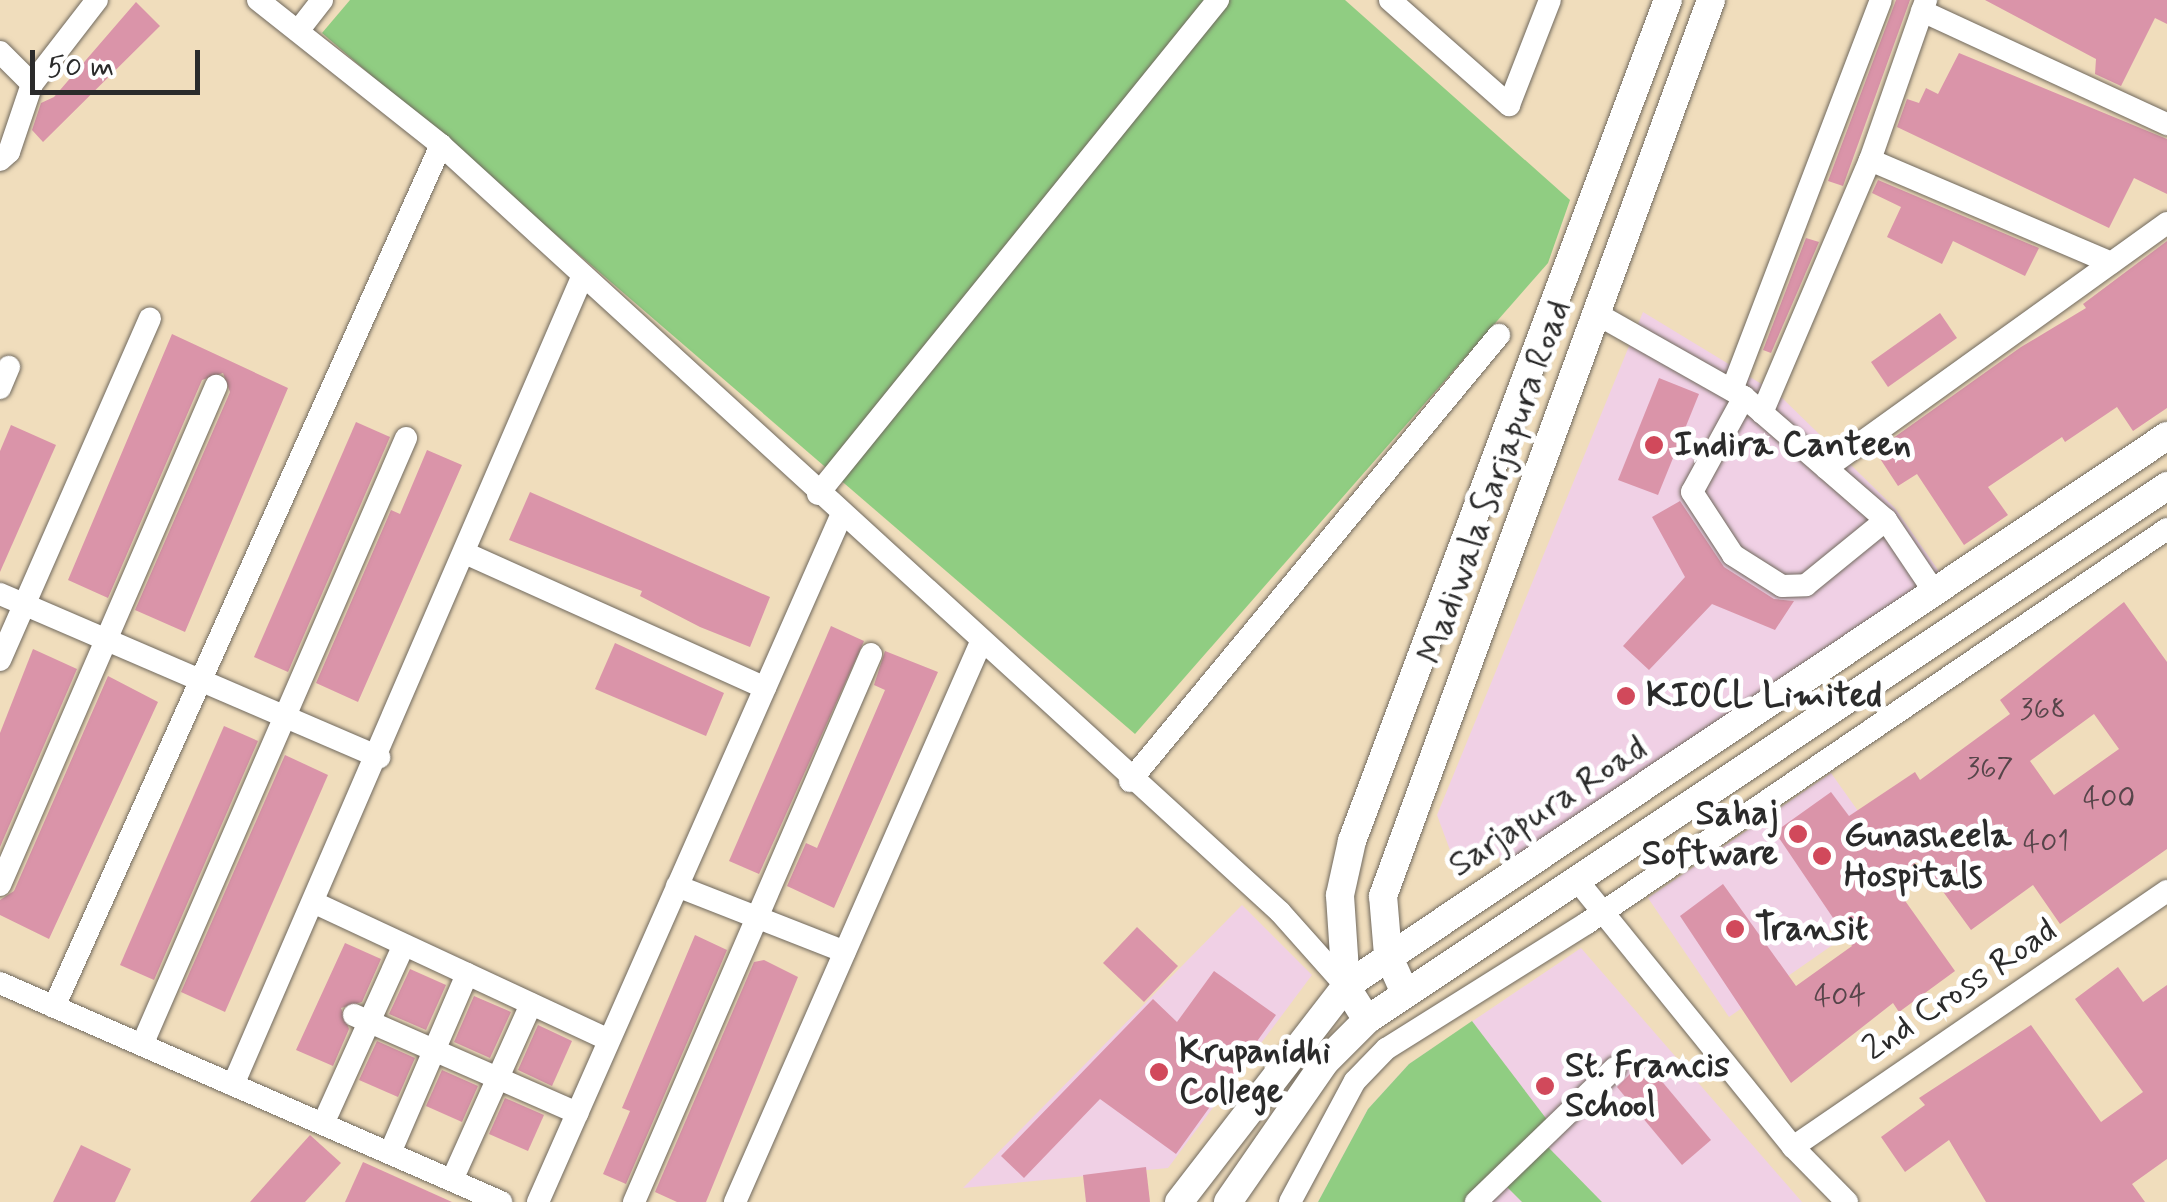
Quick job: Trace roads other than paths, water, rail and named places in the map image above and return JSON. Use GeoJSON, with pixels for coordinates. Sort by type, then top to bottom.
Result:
{"type":"FeatureCollection","features":[{"type":"Feature","properties":{"kind":"main road","name":"Madiwala Sarjapura Road"},"geometry":{"type":"LineString","coordinates":[[1346,986],[1340,895],[1352,841],[1668,0]]}},
{"type":"Feature","properties":{"kind":"main road","name":"Madiwala Sarjapura Road"},"geometry":{"type":"LineString","coordinates":[[1405,994],[1388,955],[1383,896],[1711,0]]}},
{"type":"Feature","properties":{"kind":"main road","name":"Sarjapura Road"},"geometry":{"type":"LineString","coordinates":[[1179,1202],[1346,986],[2167,436]]}},
{"type":"Feature","properties":{"kind":"main road"},"geometry":{"type":"LineString","coordinates":[[1228,1202],[1325,1062],[1368,1020],[2167,486]]}},
{"type":"Feature","properties":{"kind":"main road"},"geometry":{"type":"LineString","coordinates":[[1977,563],[1999,596]]}},
{"type":"Feature","properties":{"kind":"main road"},"geometry":{"type":"LineString","coordinates":[[1346,986],[1368,1020]]}},
{"type":"Feature","properties":{"kind":"street"},"geometry":{"type":"LineString","coordinates":[[0,160],[9,152],[32,84],[97,0]]}},
{"type":"Feature","properties":{"kind":"street"},"geometry":{"type":"LineString","coordinates":[[258,0],[441,145],[1130,781],[1280,912],[1346,986]]}},
{"type":"Feature","properties":{"kind":"street"},"geometry":{"type":"LineString","coordinates":[[298,32],[322,0]]}},
{"type":"Feature","properties":{"kind":"street"},"geometry":{"type":"LineString","coordinates":[[818,494],[1218,0]]}},
{"type":"Feature","properties":{"kind":"street"},"geometry":{"type":"LineString","coordinates":[[1390,0],[1510,105],[1550,0]]}},
{"type":"Feature","properties":{"kind":"street"},"geometry":{"type":"LineString","coordinates":[[1881,0],[1738,394],[1692,492],[1734,555],[1782,586],[1806,585],[1886,520]]}},
{"type":"Feature","properties":{"kind":"street"},"geometry":{"type":"LineString","coordinates":[[1762,414],[1870,160],[1924,5],[2167,124]]}},
{"type":"Feature","properties":{"kind":"street"},"geometry":{"type":"LineString","coordinates":[[0,52],[32,84]]}},
{"type":"Feature","properties":{"kind":"street"},"geometry":{"type":"LineString","coordinates":[[54,1006],[204,683],[441,145]]}},
{"type":"Feature","properties":{"kind":"street"},"geometry":{"type":"LineString","coordinates":[[1870,160],[2111,263]]}},
{"type":"Feature","properties":{"kind":"street"},"geometry":{"type":"LineString","coordinates":[[1826,468],[2167,223]]}},
{"type":"Feature","properties":{"kind":"street"},"geometry":{"type":"LineString","coordinates":[[233,1085],[379,757],[583,275]]}},
{"type":"Feature","properties":{"kind":"street"},"geometry":{"type":"LineString","coordinates":[[1596,314],[1738,394],[1886,520],[1935,593]]}},
{"type":"Feature","properties":{"kind":"street"},"geometry":{"type":"LineString","coordinates":[[0,660],[150,318]]}},
{"type":"Feature","properties":{"kind":"street"},"geometry":{"type":"LineString","coordinates":[[1130,781],[1500,336]]}},
{"type":"Feature","properties":{"kind":"street"},"geometry":{"type":"LineString","coordinates":[[0,885],[108,644],[216,386]]}},
{"type":"Feature","properties":{"kind":"street"},"geometry":{"type":"LineString","coordinates":[[142,1045],[406,438]]}},
{"type":"Feature","properties":{"kind":"street"},"geometry":{"type":"LineString","coordinates":[[538,1202],[841,516]]}},
{"type":"Feature","properties":{"kind":"street"},"geometry":{"type":"LineString","coordinates":[[1290,1202],[1355,1081],[1386,1049],[1600,914],[2167,529]]}},
{"type":"Feature","properties":{"kind":"street"},"geometry":{"type":"LineString","coordinates":[[465,553],[765,688]]}},
{"type":"Feature","properties":{"kind":"street"},"geometry":{"type":"LineString","coordinates":[[0,594],[108,644],[379,757]]}},
{"type":"Feature","properties":{"kind":"street"},"geometry":{"type":"LineString","coordinates":[[736,1202],[981,642]]}},
{"type":"Feature","properties":{"kind":"street"},"geometry":{"type":"LineString","coordinates":[[634,1202],[871,654]]}},
{"type":"Feature","properties":{"kind":"street"},"geometry":{"type":"LineString","coordinates":[[1576,879],[1600,914],[1838,1199]]}},
{"type":"Feature","properties":{"kind":"street"},"geometry":{"type":"LineString","coordinates":[[677,886],[845,952]]}},
{"type":"Feature","properties":{"kind":"street","name":"2nd Cross Road"},"geometry":{"type":"LineString","coordinates":[[1792,1148],[2167,891]]}},
{"type":"Feature","properties":{"kind":"street"},"geometry":{"type":"LineString","coordinates":[[314,904],[609,1040]]}},
{"type":"Feature","properties":{"kind":"street"},"geometry":{"type":"LineString","coordinates":[[323,1124],[362,1018],[404,945]]}},
{"type":"Feature","properties":{"kind":"street"},"geometry":{"type":"LineString","coordinates":[[390,1153],[467,974]]}},
{"type":"Feature","properties":{"kind":"street"},"geometry":{"type":"LineString","coordinates":[[0,983],[501,1202]]}},
{"type":"Feature","properties":{"kind":"street"},"geometry":{"type":"LineString","coordinates":[[452,1180],[531,1004]]}},
{"type":"Feature","properties":{"kind":"street"},"geometry":{"type":"LineString","coordinates":[[362,1018],[577,1113]]}},
{"type":"Feature","properties":{"kind":"street"},"geometry":{"type":"LineString","coordinates":[[1476,1202],[1615,1068]]}},
{"type":"Feature","properties":{"kind":"place","name":"Indira Canteen"},"geometry":{"type":"Point","coordinates":[1654,445]}},
{"type":"Feature","properties":{"kind":"place","name":"KIOCL Limited"},"geometry":{"type":"Point","coordinates":[1626,696]}},
{"type":"Feature","properties":{"kind":"place","name":"Sahaj Software"},"geometry":{"type":"Point","coordinates":[1798,834]}},
{"type":"Feature","properties":{"kind":"place","name":"Gunasheela Hospitals"},"geometry":{"type":"Point","coordinates":[1822,856]}},
{"type":"Feature","properties":{"kind":"place","name":"Transit"},"geometry":{"type":"Point","coordinates":[1735,929]}},
{"type":"Feature","properties":{"kind":"place","name":"Krupanidhi College"},"geometry":{"type":"Point","coordinates":[1159,1072]}},
{"type":"Feature","properties":{"kind":"place","name":"St. Francis School"},"geometry":{"type":"Point","coordinates":[1545,1086]}}]}
